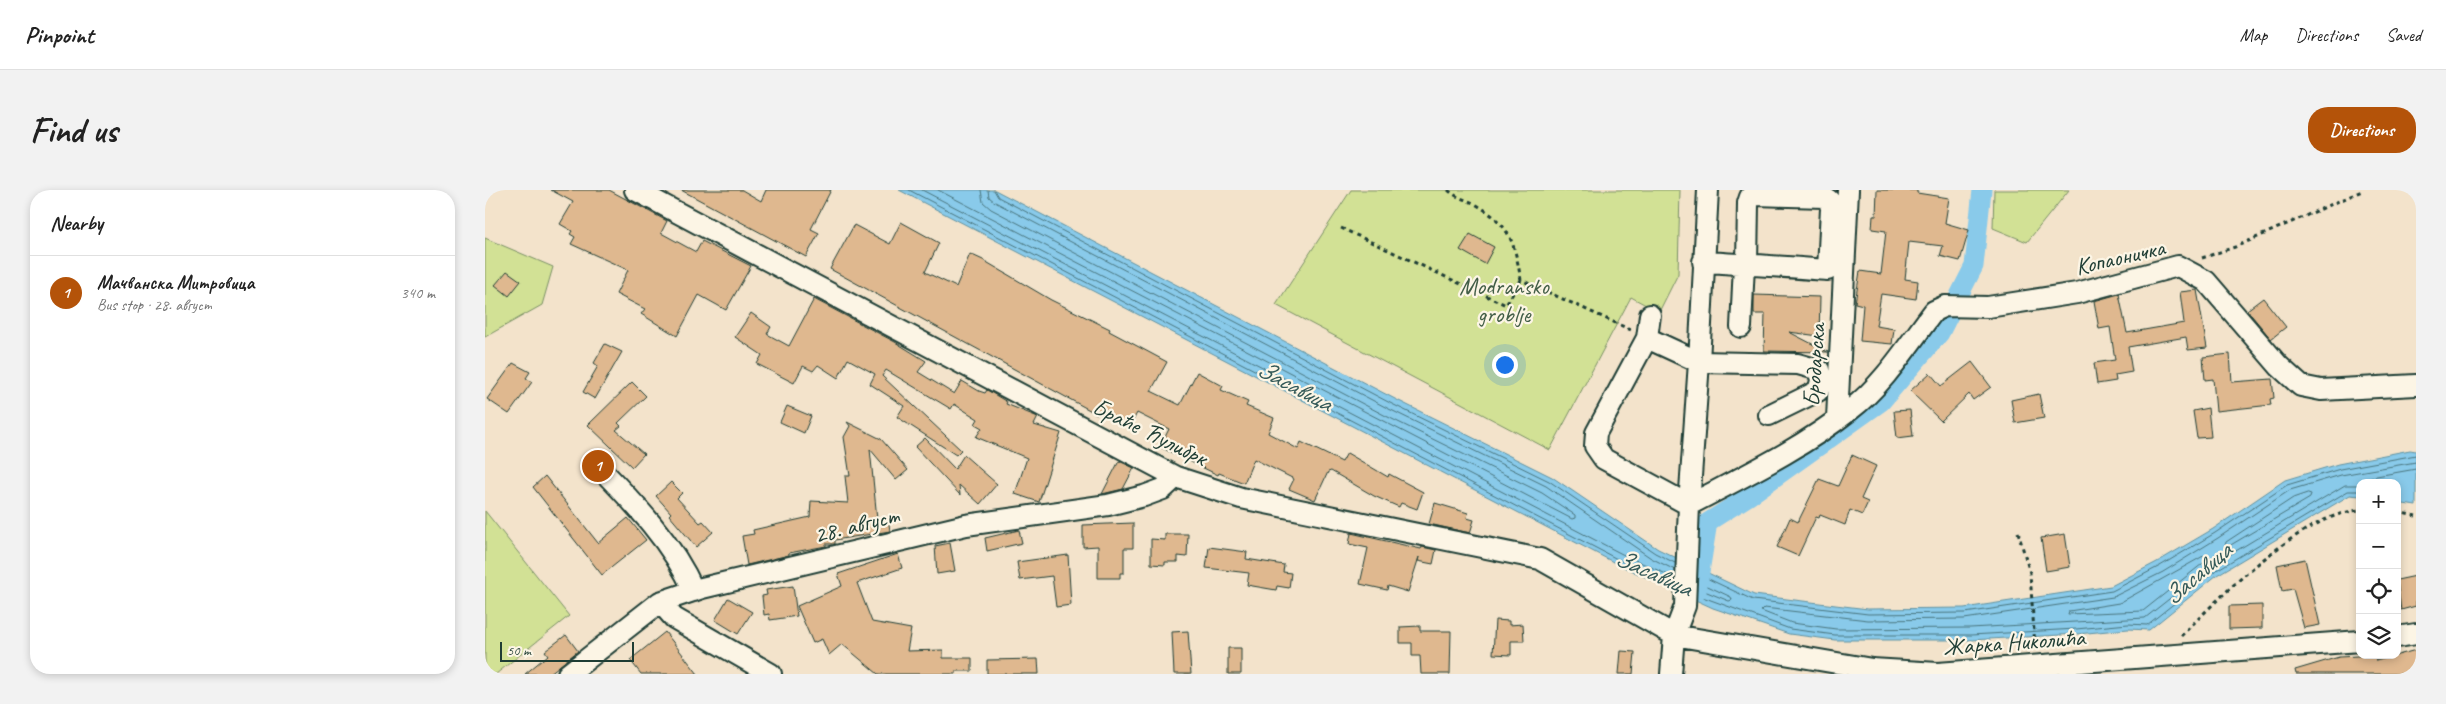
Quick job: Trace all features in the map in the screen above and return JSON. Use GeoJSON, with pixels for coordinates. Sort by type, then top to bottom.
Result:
{"type":"FeatureCollection","features":[{"type":"Feature","properties":{"kind":"street","name":"Браће Ћулибрк"},"geometry":{"type":"LineString","coordinates":[[635,190],[1177,477],[1241,498],[1540,559],[1675,635]]}},
{"type":"Feature","properties":{"kind":"street"},"geometry":{"type":"LineString","coordinates":[[1671,674],[1675,635],[1685,606],[1686,548],[1699,362],[1708,190]]}},
{"type":"Feature","properties":{"kind":"street","name":"Бродарска"},"geometry":{"type":"LineString","coordinates":[[1689,505],[1775,460],[1837,419],[1848,190]]}},
{"type":"Feature","properties":{"kind":"street"},"geometry":{"type":"LineString","coordinates":[[1703,262],[1745,265],[1828,270],[1831,208],[1829,200],[1824,197],[1756,195],[1749,197],[1747,203],[1745,265],[1741,327]]}},
{"type":"Feature","properties":{"kind":"street","name":"Копаоничка"},"geometry":{"type":"LineString","coordinates":[[1837,419],[1850,410],[1879,383],[1934,311],[1945,306],[1988,307],[2077,293],[2178,266],[2206,281],[2279,366],[2301,386],[2321,390],[2416,385]]}},
{"type":"Feature","properties":{"kind":"street"},"geometry":{"type":"LineString","coordinates":[[1650,315],[1647,338],[1596,432],[1595,446],[1604,459],[1689,505]]}},
{"type":"Feature","properties":{"kind":"street"},"geometry":{"type":"LineString","coordinates":[[1647,338],[1699,362],[1798,364],[1819,370],[1821,381],[1818,390],[1769,415]]}},
{"type":"Feature","properties":{"kind":"street"},"geometry":{"type":"LineString","coordinates":[[598,466],[639,508],[683,566],[694,591]]}},
{"type":"Feature","properties":{"kind":"street","name":"28. август"},"geometry":{"type":"LineString","coordinates":[[568,674],[660,602],[694,591],[965,525],[1108,505],[1163,489],[1177,477]]}},
{"type":"Feature","properties":{"kind":"street"},"geometry":{"type":"LineString","coordinates":[[660,602],[674,618],[771,674]]}},
{"type":"Feature","properties":{"kind":"street"},"geometry":{"type":"LineString","coordinates":[[2401,636],[2416,634]]}},
{"type":"Feature","properties":{"kind":"street","name":"Жарка Николића"},"geometry":{"type":"LineString","coordinates":[[1675,635],[1872,670],[1938,673],[2356,641]]}},
{"type":"Feature","properties":{"kind":"path"},"geometry":{"type":"LineString","coordinates":[[1341,228],[1506,305],[1521,280],[1515,245],[1505,227],[1474,204],[1457,198],[1448,190]]}},
{"type":"Feature","properties":{"kind":"path"},"geometry":{"type":"LineString","coordinates":[[2178,266],[2235,247],[2364,190]]}},
{"type":"Feature","properties":{"kind":"path"},"geometry":{"type":"LineString","coordinates":[[1521,280],[1647,338]]}},
{"type":"Feature","properties":{"kind":"path"},"geometry":{"type":"LineString","coordinates":[[2159,657],[2248,572],[2317,522],[2347,511],[2356,510]]}},
{"type":"Feature","properties":{"kind":"path"},"geometry":{"type":"LineString","coordinates":[[2401,513],[2416,516]]}},
{"type":"Feature","properties":{"kind":"path"},"geometry":{"type":"LineString","coordinates":[[2018,532],[2030,573],[2034,640]]}},
{"type":"Feature","properties":{"kind":"green space","name":"Modransko groblje"},"geometry":{"type":"Polygon","coordinates":[[[1351,190],[1680,190],[1678,274],[1659,312],[1631,297],[1550,450],[1276,305],[1351,190]]]}},
{"type":"Feature","properties":{"kind":"green space"},"geometry":{"type":"Polygon","coordinates":[[[1994,190],[2069,190],[2027,242],[1993,228],[1994,190]]]}},
{"type":"Feature","properties":{"kind":"green space"},"geometry":{"type":"Polygon","coordinates":[[[485,238],[553,267],[542,305],[485,337],[485,238]]]}},
{"type":"Feature","properties":{"kind":"green space"},"geometry":{"type":"Polygon","coordinates":[[[485,511],[569,616],[496,674],[485,674],[485,511]]]}},
{"type":"Feature","properties":{"kind":"water","name":"Засавица"},"geometry":{"type":"Polygon","coordinates":[[[899,190],[995,190],[1395,399],[1552,477],[1658,549],[1754,595],[1868,609],[1964,608],[2111,586],[2213,529],[2285,480],[2338,464],[2410,450],[2416,451],[2416,506],[2401,504],[2401,479],[2356,479],[2356,496],[2350,495],[2217,575],[2149,630],[2128,629],[1971,640],[1835,640],[1789,634],[1713,608],[1617,564],[899,190]]]}},
{"type":"Feature","properties":{"kind":"building"},"geometry":{"type":"Polygon","coordinates":[[[551,190],[609,190],[667,221],[661,233],[696,252],[702,241],[751,266],[726,310],[699,295],[677,336],[641,314],[645,309],[616,294],[628,270],[571,244],[575,237],[570,234],[572,231],[560,224],[573,202],[551,190]]]}},
{"type":"Feature","properties":{"kind":"building"},"geometry":{"type":"Polygon","coordinates":[[[681,190],[742,190],[761,201],[766,190],[831,190],[811,229],[819,233],[806,257],[681,190]]]}},
{"type":"Feature","properties":{"kind":"building"},"geometry":{"type":"Polygon","coordinates":[[[1877,190],[1917,190],[1917,193],[1949,198],[1945,223],[1969,230],[1960,261],[1940,256],[1943,246],[1909,242],[1905,279],[1918,281],[1916,299],[1881,294],[1876,326],[1894,329],[1892,344],[1860,341],[1863,305],[1855,303],[1860,271],[1881,274],[1886,231],[1872,229],[1873,216],[1876,216],[1877,190]]]}},
{"type":"Feature","properties":{"kind":"building"},"geometry":{"type":"Polygon","coordinates":[[[901,222],[939,243],[925,272],[956,287],[970,254],[983,260],[1051,300],[1110,329],[1109,331],[1167,362],[1151,391],[1180,405],[1197,372],[1223,386],[1221,390],[1248,402],[1246,406],[1274,418],[1268,433],[1298,449],[1301,442],[1342,462],[1347,453],[1388,477],[1389,474],[1423,492],[1417,509],[1401,503],[1399,507],[1374,496],[1331,471],[1328,472],[1315,500],[1289,489],[1294,479],[1254,459],[1244,483],[1219,473],[1218,475],[1160,447],[1169,429],[1137,413],[1129,428],[1099,412],[1097,414],[830,269],[854,225],[890,244],[901,222]]]}},
{"type":"Feature","properties":{"kind":"building"},"geometry":{"type":"Polygon","coordinates":[[[1470,234],[1494,247],[1485,264],[1460,250],[1470,234]]]}},
{"type":"Feature","properties":{"kind":"building"},"geometry":{"type":"Polygon","coordinates":[[[507,271],[521,281],[509,296],[495,285],[507,271]]]}},
{"type":"Feature","properties":{"kind":"building"},"geometry":{"type":"Polygon","coordinates":[[[2197,290],[2207,348],[2188,350],[2186,337],[2128,347],[2132,372],[2115,375],[2116,381],[2097,384],[2094,363],[2115,360],[2110,327],[2099,329],[2094,301],[2119,294],[2127,333],[2184,323],[2180,292],[2197,290]]]}},
{"type":"Feature","properties":{"kind":"building"},"geometry":{"type":"Polygon","coordinates":[[[1754,295],[1820,297],[1819,336],[1789,332],[1828,352],[1764,351],[1765,314],[1754,314],[1754,295]]]}},
{"type":"Feature","properties":{"kind":"building"},"geometry":{"type":"Polygon","coordinates":[[[2263,298],[2286,327],[2271,339],[2247,310],[2263,298]]]}},
{"type":"Feature","properties":{"kind":"building"},"geometry":{"type":"Polygon","coordinates":[[[814,299],[895,342],[926,361],[918,372],[954,394],[962,381],[979,391],[985,393],[987,390],[1007,402],[1006,404],[1038,417],[1034,425],[1061,433],[1039,502],[1015,494],[1027,458],[976,437],[982,428],[975,424],[978,419],[954,404],[951,409],[886,370],[882,376],[961,450],[956,455],[897,417],[904,406],[870,384],[875,374],[848,359],[838,378],[818,365],[813,371],[803,366],[794,383],[757,364],[762,355],[735,337],[751,313],[771,327],[767,334],[789,346],[814,299]]]}},
{"type":"Feature","properties":{"kind":"building"},"geometry":{"type":"Polygon","coordinates":[[[605,344],[622,352],[595,399],[583,392],[598,366],[594,363],[605,344]]]}},
{"type":"Feature","properties":{"kind":"building"},"geometry":{"type":"Polygon","coordinates":[[[2230,354],[2232,382],[2272,379],[2274,398],[2270,399],[2271,405],[2216,411],[2213,379],[2205,380],[2203,357],[2230,354]]]}},
{"type":"Feature","properties":{"kind":"building"},"geometry":{"type":"Polygon","coordinates":[[[1972,362],[1991,387],[1973,400],[1969,394],[1941,421],[1910,391],[1930,373],[1941,386],[1972,362]]]}},
{"type":"Feature","properties":{"kind":"building"},"geometry":{"type":"Polygon","coordinates":[[[513,363],[530,372],[526,378],[532,382],[509,414],[487,399],[513,363]]]}},
{"type":"Feature","properties":{"kind":"building"},"geometry":{"type":"Polygon","coordinates":[[[632,382],[646,396],[618,423],[621,426],[616,430],[644,454],[632,467],[588,425],[632,382]]]}},
{"type":"Feature","properties":{"kind":"building"},"geometry":{"type":"Polygon","coordinates":[[[2039,394],[2044,418],[2015,423],[2011,400],[2039,394]]]}},
{"type":"Feature","properties":{"kind":"building"},"geometry":{"type":"Polygon","coordinates":[[[787,406],[811,416],[804,433],[780,422],[787,406]]]}},
{"type":"Feature","properties":{"kind":"building"},"geometry":{"type":"Polygon","coordinates":[[[2208,408],[2211,437],[2197,438],[2193,411],[2208,408]]]}},
{"type":"Feature","properties":{"kind":"building"},"geometry":{"type":"Polygon","coordinates":[[[1910,410],[1913,436],[1897,438],[1894,411],[1910,410]]]}},
{"type":"Feature","properties":{"kind":"building"},"geometry":{"type":"Polygon","coordinates":[[[847,422],[881,439],[908,470],[896,480],[870,449],[877,519],[888,517],[890,531],[835,540],[835,544],[826,544],[826,546],[789,553],[789,555],[747,565],[742,536],[754,534],[753,530],[810,517],[811,501],[848,503],[845,476],[850,476],[844,437],[850,426],[847,422]]]}},
{"type":"Feature","properties":{"kind":"building"},"geometry":{"type":"Polygon","coordinates":[[[925,438],[955,469],[964,455],[997,484],[980,504],[959,485],[960,495],[915,447],[925,438]]]}},
{"type":"Feature","properties":{"kind":"building"},"geometry":{"type":"Polygon","coordinates":[[[1852,455],[1876,466],[1861,499],[1868,502],[1862,515],[1850,510],[1845,525],[1820,515],[1819,518],[1816,517],[1798,556],[1777,547],[1790,518],[1798,522],[1819,479],[1838,486],[1852,455]]]}},
{"type":"Feature","properties":{"kind":"building"},"geometry":{"type":"Polygon","coordinates":[[[1119,461],[1134,468],[1123,489],[1102,494],[1119,461]]]}},
{"type":"Feature","properties":{"kind":"building"},"geometry":{"type":"Polygon","coordinates":[[[545,476],[598,543],[628,518],[646,540],[602,575],[533,487],[545,476]]]}},
{"type":"Feature","properties":{"kind":"building"},"geometry":{"type":"Polygon","coordinates":[[[671,482],[682,493],[677,498],[700,523],[703,521],[713,532],[696,547],[656,496],[671,482]]]}},
{"type":"Feature","properties":{"kind":"building"},"geometry":{"type":"Polygon","coordinates":[[[1435,503],[1468,513],[1467,518],[1474,520],[1470,533],[1429,524],[1435,503]]]}},
{"type":"Feature","properties":{"kind":"building"},"geometry":{"type":"Polygon","coordinates":[[[1133,523],[1133,548],[1124,548],[1124,573],[1120,573],[1120,578],[1098,578],[1098,546],[1083,547],[1083,525],[1133,523]]]}},
{"type":"Feature","properties":{"kind":"building"},"geometry":{"type":"Polygon","coordinates":[[[1019,530],[1022,543],[987,551],[985,538],[1019,530]]]}},
{"type":"Feature","properties":{"kind":"building"},"geometry":{"type":"Polygon","coordinates":[[[1351,533],[1421,549],[1422,547],[1436,550],[1433,564],[1418,561],[1419,557],[1408,592],[1388,586],[1387,590],[1360,584],[1368,548],[1349,544],[1351,533]]]}},
{"type":"Feature","properties":{"kind":"building"},"geometry":{"type":"Polygon","coordinates":[[[1165,534],[1188,534],[1187,557],[1178,556],[1178,562],[1165,562],[1165,565],[1151,564],[1151,539],[1165,540],[1165,534]]]}},
{"type":"Feature","properties":{"kind":"building"},"geometry":{"type":"Polygon","coordinates":[[[2065,534],[2070,567],[2046,571],[2041,538],[2065,534]]]}},
{"type":"Feature","properties":{"kind":"building"},"geometry":{"type":"Polygon","coordinates":[[[950,543],[955,571],[937,574],[935,546],[950,543]]]}},
{"type":"Feature","properties":{"kind":"building"},"geometry":{"type":"Polygon","coordinates":[[[1209,547],[1247,552],[1246,559],[1284,565],[1283,572],[1291,573],[1289,588],[1277,586],[1276,590],[1247,585],[1249,573],[1206,568],[1209,547]]]}},
{"type":"Feature","properties":{"kind":"building"},"geometry":{"type":"Polygon","coordinates":[[[898,554],[902,568],[857,583],[872,622],[911,629],[907,651],[943,650],[943,658],[972,658],[972,671],[956,671],[956,674],[878,674],[842,644],[829,655],[822,639],[813,643],[797,606],[842,586],[838,574],[898,554]]]}},
{"type":"Feature","properties":{"kind":"building"},"geometry":{"type":"Polygon","coordinates":[[[1068,555],[1071,605],[1056,607],[1052,576],[1020,580],[1017,562],[1068,555]]]}},
{"type":"Feature","properties":{"kind":"building"},"geometry":{"type":"Polygon","coordinates":[[[2305,559],[2320,625],[2304,628],[2293,589],[2282,591],[2277,565],[2305,559]]]}},
{"type":"Feature","properties":{"kind":"building"},"geometry":{"type":"Polygon","coordinates":[[[2416,576],[2416,606],[2401,610],[2401,579],[2416,576]]]}},
{"type":"Feature","properties":{"kind":"building"},"geometry":{"type":"Polygon","coordinates":[[[793,586],[797,616],[770,620],[769,614],[764,615],[762,596],[767,595],[766,590],[793,586]]]}},
{"type":"Feature","properties":{"kind":"building"},"geometry":{"type":"Polygon","coordinates":[[[728,598],[752,612],[738,634],[715,620],[728,598]]]}},
{"type":"Feature","properties":{"kind":"building"},"geometry":{"type":"Polygon","coordinates":[[[2262,605],[2262,628],[2229,629],[2229,606],[2262,605]]]}},
{"type":"Feature","properties":{"kind":"building"},"geometry":{"type":"Polygon","coordinates":[[[1495,620],[1509,621],[1509,625],[1523,624],[1524,641],[1511,641],[1511,655],[1493,654],[1495,620]]]}},
{"type":"Feature","properties":{"kind":"building"},"geometry":{"type":"Polygon","coordinates":[[[1420,626],[1420,631],[1451,631],[1450,674],[1421,674],[1420,656],[1412,656],[1412,643],[1400,643],[1400,627],[1420,626]]]}},
{"type":"Feature","properties":{"kind":"building"},"geometry":{"type":"Polygon","coordinates":[[[1188,631],[1191,674],[1174,674],[1172,632],[1188,631]]]}},
{"type":"Feature","properties":{"kind":"building"},"geometry":{"type":"Polygon","coordinates":[[[665,632],[698,674],[641,674],[630,660],[665,632]]]}},
{"type":"Feature","properties":{"kind":"building"},"geometry":{"type":"Polygon","coordinates":[[[566,635],[578,651],[549,674],[525,674],[548,655],[545,651],[566,635]]]}},
{"type":"Feature","properties":{"kind":"building"},"geometry":{"type":"Polygon","coordinates":[[[1228,648],[1241,648],[1241,674],[1228,674],[1228,648]]]}},
{"type":"Feature","properties":{"kind":"building"},"geometry":{"type":"Polygon","coordinates":[[[2416,650],[2416,674],[2296,674],[2295,670],[2339,657],[2356,656],[2356,659],[2376,659],[2376,661],[2401,659],[2401,654],[2416,650]]]}},
{"type":"Feature","properties":{"kind":"building"},"geometry":{"type":"Polygon","coordinates":[[[1621,651],[1635,652],[1633,674],[1619,674],[1621,651]]]}},
{"type":"Feature","properties":{"kind":"building"},"geometry":{"type":"Polygon","coordinates":[[[1038,659],[1039,674],[987,674],[987,660],[1038,659]]]}},
{"type":"Feature","properties":{"kind":"waterway","name":"Засавица"},"geometry":{"type":"LineString","coordinates":[[1697,591],[1708,522],[1749,496],[1881,402],[1940,333],[1974,266],[1982,190]]}},
{"type":"Feature","properties":{"kind":"place","name":"Мачванска Митровица"},"geometry":{"type":"Point","coordinates":[598,466]}}]}
